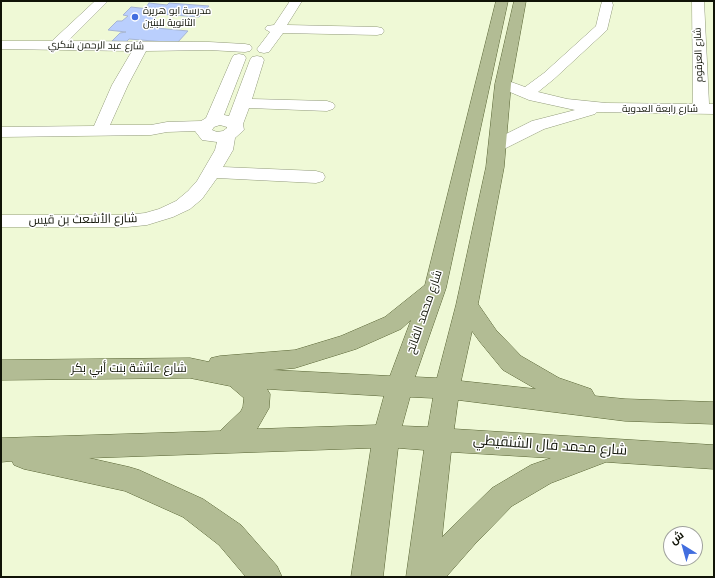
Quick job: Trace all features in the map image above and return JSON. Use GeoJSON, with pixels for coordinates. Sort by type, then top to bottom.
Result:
{"type":"FeatureCollection","features":[{"type":"Feature","properties":{"kind":"main road","name":"شارع محمد الفاتح"},"geometry":{"type":"LineString","coordinates":[[367,577],[386,436],[399,387],[435,288],[502,1]]}},
{"type":"Feature","properties":{"kind":"main road"},"geometry":{"type":"LineString","coordinates":[[422,577],[439,439],[447,389],[467,305],[498,145],[504,84],[520,1]]}},
{"type":"Feature","properties":{"kind":"main road"},"geometry":{"type":"LineString","coordinates":[[190,368],[295,359],[348,343],[393,323],[435,288]]}},
{"type":"Feature","properties":{"kind":"main road"},"geometry":{"type":"LineString","coordinates":[[467,305],[488,336],[512,363],[550,386],[625,410]]}},
{"type":"Feature","properties":{"kind":"main road","name":"شارع عائشة بنت أبي بكر"},"geometry":{"type":"LineString","coordinates":[[1,370],[190,368],[237,378],[399,387]]}},
{"type":"Feature","properties":{"kind":"main road"},"geometry":{"type":"LineString","coordinates":[[225,442],[239,431],[250,419],[256,408],[257,394],[237,378]]}},
{"type":"Feature","properties":{"kind":"main road"},"geometry":{"type":"LineString","coordinates":[[399,387],[447,389],[625,410],[714,413]]}},
{"type":"Feature","properties":{"kind":"main road"},"geometry":{"type":"LineString","coordinates":[[1,451],[386,436]]}},
{"type":"Feature","properties":{"kind":"main road","name":"شارع محمد فال الشنقيطي"},"geometry":{"type":"LineString","coordinates":[[386,436],[714,457]]}},
{"type":"Feature","properties":{"kind":"main road"},"geometry":{"type":"LineString","coordinates":[[426,577],[464,534],[502,497],[541,474],[607,450]]}},
{"type":"Feature","properties":{"kind":"main road"},"geometry":{"type":"LineString","coordinates":[[1,451],[129,479],[193,508],[230,535],[266,577]]}},
{"type":"Feature","properties":{"kind":"street"},"geometry":{"type":"LineString","coordinates":[[55,46],[102,1]]}},
{"type":"Feature","properties":{"kind":"street","name":"شارع الأشعث بن قيس"},"geometry":{"type":"LineString","coordinates":[[4,226],[147,219],[166,213],[183,204],[195,195],[224,150],[216,130],[249,53],[277,27],[296,1]]}},
{"type":"Feature","properties":{"kind":"street","name":"شارع العرقوم"},"geometry":{"type":"LineString","coordinates":[[698,1],[697,17],[708,109]]}},
{"type":"Feature","properties":{"kind":"street"},"geometry":{"type":"LineString","coordinates":[[527,93],[549,76],[602,27],[607,4]]}},
{"type":"Feature","properties":{"kind":"street"},"geometry":{"type":"LineString","coordinates":[[697,17],[714,19]]}},
{"type":"Feature","properties":{"kind":"street"},"geometry":{"type":"LineString","coordinates":[[277,27],[376,31]]}},
{"type":"Feature","properties":{"kind":"street","name":"شارع عبد الرحمن شكري"},"geometry":{"type":"LineString","coordinates":[[1,46],[191,47],[249,53]]}},
{"type":"Feature","properties":{"kind":"street"},"geometry":{"type":"LineString","coordinates":[[100,130],[120,85],[141,47]]}},
{"type":"Feature","properties":{"kind":"street","name":"شارع الأشعث بن قيس"},"geometry":{"type":"LineString","coordinates":[[216,130],[241,103],[249,53]]}},
{"type":"Feature","properties":{"kind":"street","name":"شارع رابعة العدوية"},"geometry":{"type":"LineString","coordinates":[[504,84],[527,93],[567,104],[606,108],[708,109]]}},
{"type":"Feature","properties":{"kind":"street"},"geometry":{"type":"LineString","coordinates":[[241,103],[327,106]]}},
{"type":"Feature","properties":{"kind":"street","name":"شارع رابعة العدوية"},"geometry":{"type":"LineString","coordinates":[[498,145],[538,125],[580,112],[606,108]]}},
{"type":"Feature","properties":{"kind":"street"},"geometry":{"type":"LineString","coordinates":[[1,132],[151,130],[164,133],[216,130]]}},
{"type":"Feature","properties":{"kind":"street"},"geometry":{"type":"LineString","coordinates":[[213,169],[316,177]]}},
{"type":"Feature","properties":{"kind":"building"},"geometry":{"type":"Polygon","coordinates":[[[149,3],[209,6],[199,17],[159,14],[146,27],[188,31],[177,43],[129,39],[126,42],[112,41],[120,33],[126,32],[108,30],[117,21],[122,21],[128,16],[123,15],[131,7],[149,9],[150,7],[146,7],[149,3]]]}},
{"type":"Feature","properties":{"kind":"place","name":"مدرسة ابو هريرة الثانوية للبنين"},"geometry":{"type":"Point","coordinates":[135,17]}}]}
